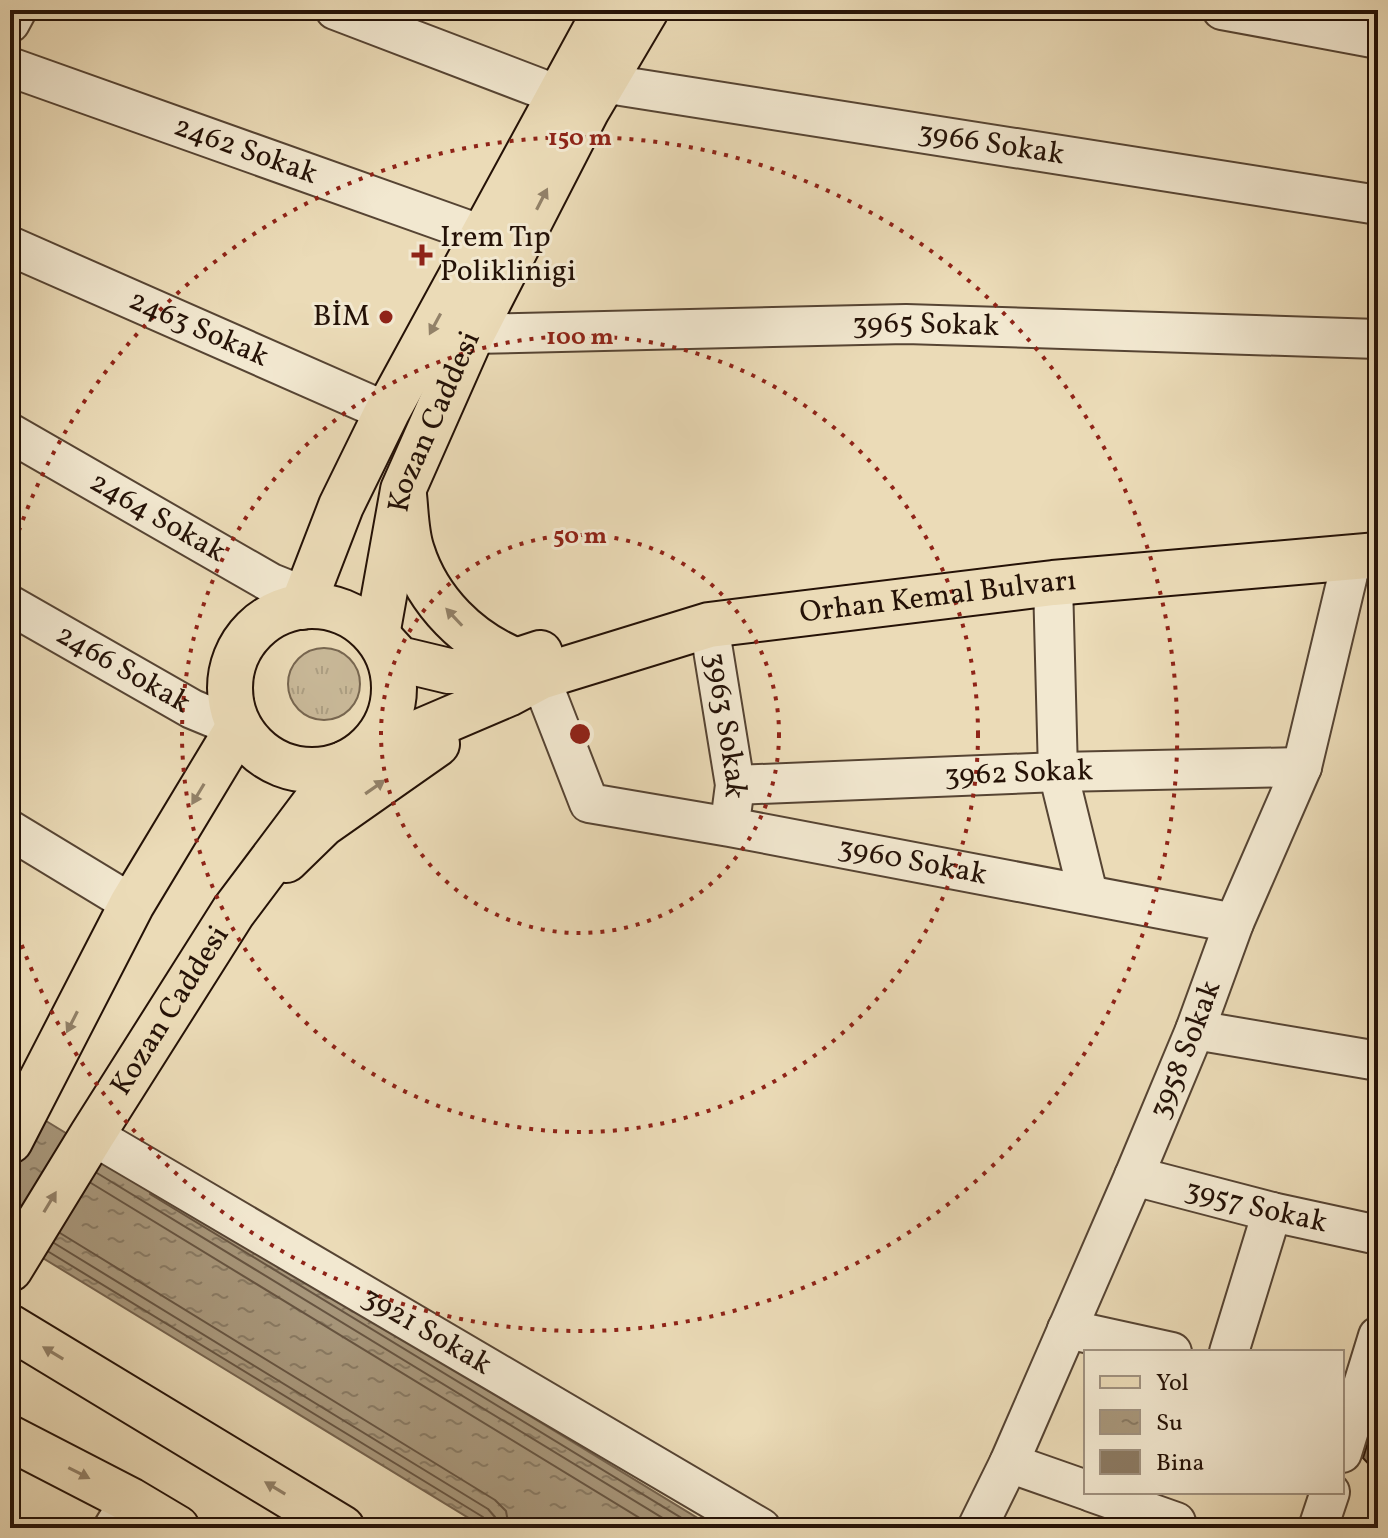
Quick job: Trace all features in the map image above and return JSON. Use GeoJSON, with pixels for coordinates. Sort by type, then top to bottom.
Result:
{"type":"FeatureCollection","features":[{"type":"Feature","properties":{"kind":"main road","name":"Kozan Caddesi"},"geometry":{"type":"LineString","coordinates":[[304,602],[341,506],[387,412],[606,10]]}},
{"type":"Feature","properties":{"kind":"main road","name":"Kozan Caddesi"},"geometry":{"type":"LineString","coordinates":[[377,635],[403,490],[472,334],[602,83],[646,10]]}},
{"type":"Feature","properties":{"kind":"main road"},"geometry":{"type":"LineString","coordinates":[[403,490],[412,551],[433,596],[473,638],[522,677]]}},
{"type":"Feature","properties":{"kind":"main road","name":"Orhan Kemal Bulvarı"},"geometry":{"type":"LineString","coordinates":[[522,677],[707,596],[1369,548]]}},
{"type":"Feature","properties":{"kind":"main road","name":"Orhan Kemal Bulvarı"},"geometry":{"type":"LineString","coordinates":[[522,677],[709,625],[1369,548]]}},
{"type":"Feature","properties":{"kind":"main road"},"geometry":{"type":"LineString","coordinates":[[304,602],[328,607],[354,618],[377,635],[399,659],[449,671],[486,671],[522,677],[344,764],[322,770],[296,768],[269,757],[251,745],[238,728],[230,704],[236,657],[247,639],[260,625],[304,602]]}},
{"type":"Feature","properties":{"kind":"main road"},"geometry":{"type":"LineString","coordinates":[[344,764],[371,744],[387,723],[394,690],[390,661],[377,635]]}},
{"type":"Feature","properties":{"kind":"main road"},"geometry":{"type":"LineString","coordinates":[[233,912],[323,824],[522,677]]}},
{"type":"Feature","properties":{"kind":"main road"},"geometry":{"type":"LineString","coordinates":[[10,1141],[22,1087],[238,728]]}},
{"type":"Feature","properties":{"kind":"main road","name":"Kozan Caddesi"},"geometry":{"type":"LineString","coordinates":[[10,1269],[233,912],[344,764]]}},
{"type":"Feature","properties":{"kind":"main road"},"geometry":{"type":"LineString","coordinates":[[10,1327],[342,1528]]}},
{"type":"Feature","properties":{"kind":"main road"},"geometry":{"type":"LineString","coordinates":[[10,1438],[122,1514],[177,1528]]}},
{"type":"Feature","properties":{"kind":"street"},"geometry":{"type":"LineString","coordinates":[[10,23],[17,10]]}},
{"type":"Feature","properties":{"kind":"street"},"geometry":{"type":"LineString","coordinates":[[335,10],[558,95]]}},
{"type":"Feature","properties":{"kind":"street"},"geometry":{"type":"LineString","coordinates":[[1222,10],[1369,28]]}},
{"type":"Feature","properties":{"kind":"street","name":"2462 Sokak"},"geometry":{"type":"LineString","coordinates":[[10,67],[482,235]]}},
{"type":"Feature","properties":{"kind":"street","name":"3966 Sokak"},"geometry":{"type":"LineString","coordinates":[[602,83],[1378,205]]}},
{"type":"Feature","properties":{"kind":"street","name":"2463 Sokak"},"geometry":{"type":"LineString","coordinates":[[10,246],[387,412]]}},
{"type":"Feature","properties":{"kind":"street","name":"3965 Sokak"},"geometry":{"type":"LineString","coordinates":[[472,334],[906,324],[1378,339]]}},
{"type":"Feature","properties":{"kind":"street","name":"2464 Sokak"},"geometry":{"type":"LineString","coordinates":[[10,433],[304,602]]}},
{"type":"Feature","properties":{"kind":"street","name":"3958 Sokak"},"geometry":{"type":"LineString","coordinates":[[977,1528],[1009,1463],[1134,1176],[1195,1030],[1234,923],[1302,767],[1369,548]]}},
{"type":"Feature","properties":{"kind":"street"},"geometry":{"type":"LineString","coordinates":[[1053,583],[1058,772],[1088,894]]}},
{"type":"Feature","properties":{"kind":"street","name":"2466 Sokak"},"geometry":{"type":"LineString","coordinates":[[10,605],[192,709],[238,728]]}},
{"type":"Feature","properties":{"kind":"street","name":"3963 Sokak"},"geometry":{"type":"LineString","coordinates":[[709,625],[735,785],[730,827]]}},
{"type":"Feature","properties":{"kind":"street","name":"3960 Sokak"},"geometry":{"type":"LineString","coordinates":[[522,677],[589,803],[1234,923]]}},
{"type":"Feature","properties":{"kind":"street","name":"3962 Sokak"},"geometry":{"type":"LineString","coordinates":[[735,785],[1058,772],[1302,767]]}},
{"type":"Feature","properties":{"kind":"street"},"geometry":{"type":"LineString","coordinates":[[10,830],[132,904]]}},
{"type":"Feature","properties":{"kind":"street"},"geometry":{"type":"LineString","coordinates":[[1195,1030],[1378,1061]]}},
{"type":"Feature","properties":{"kind":"street","name":"3921 Sokak"},"geometry":{"type":"LineString","coordinates":[[92,1135],[761,1528]]}},
{"type":"Feature","properties":{"kind":"street","name":"3957 Sokak"},"geometry":{"type":"LineString","coordinates":[[1134,1176],[1272,1212],[1378,1235]]}},
{"type":"Feature","properties":{"kind":"street"},"geometry":{"type":"LineString","coordinates":[[1230,1350],[1272,1212]]}},
{"type":"Feature","properties":{"kind":"street"},"geometry":{"type":"LineString","coordinates":[[1067,1329],[1163,1350]]}},
{"type":"Feature","properties":{"kind":"street"},"geometry":{"type":"LineString","coordinates":[[1344,1447],[1378,1336]]}},
{"type":"Feature","properties":{"kind":"street"},"geometry":{"type":"LineString","coordinates":[[1009,1463],[1084,1489]]}},
{"type":"Feature","properties":{"kind":"street"},"geometry":{"type":"LineString","coordinates":[[1101,1494],[1178,1514]]}},
{"type":"Feature","properties":{"kind":"street"},"geometry":{"type":"LineString","coordinates":[[1318,1528],[1329,1494]]}},
{"type":"Feature","properties":{"kind":"green space"},"geometry":{"type":"Polygon","coordinates":[[[331,648],[350,658],[358,670],[358,698],[350,710],[338,718],[317,720],[298,710],[290,698],[288,677],[298,658],[310,650],[331,648]]]}},
{"type":"Feature","properties":{"kind":"water"},"geometry":{"type":"Polygon","coordinates":[[[10,1099],[714,1528],[485,1528],[10,1238],[10,1099]]]}},
{"type":"Feature","properties":{"kind":"building"},"geometry":{"type":"Polygon","coordinates":[[[1378,1424],[1378,1474],[1363,1458],[1372,1429],[1378,1424]]]}},
{"type":"Feature","properties":{"kind":"place","name":"Irem Tıp Poliklinigi"},"geometry":{"type":"Point","coordinates":[422,255]}},
{"type":"Feature","properties":{"kind":"place","name":"BİM"},"geometry":{"type":"Point","coordinates":[386,317]}}]}
